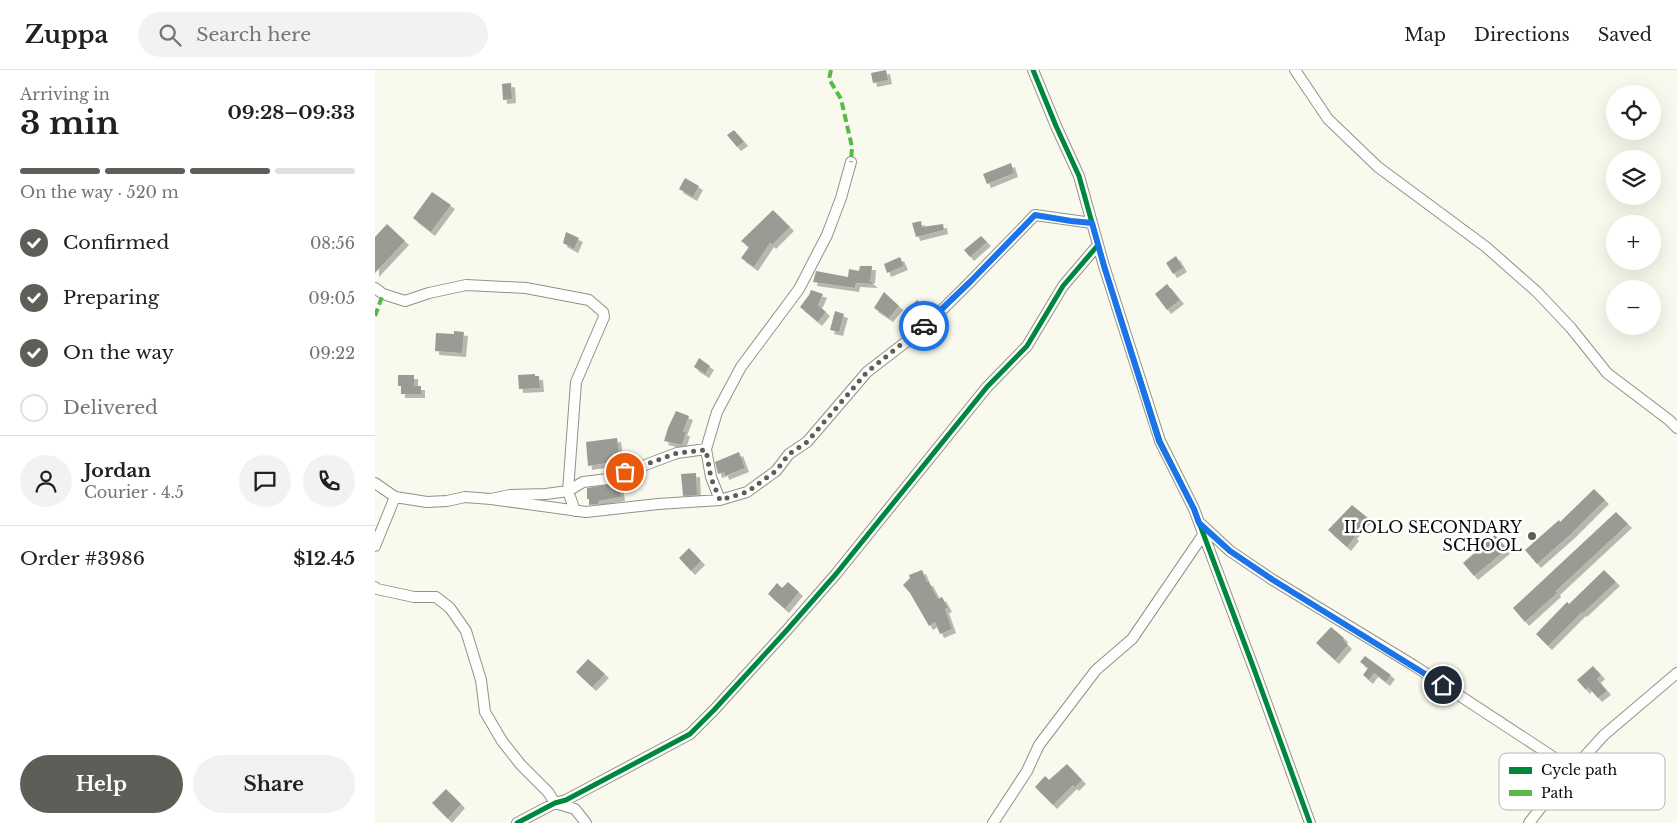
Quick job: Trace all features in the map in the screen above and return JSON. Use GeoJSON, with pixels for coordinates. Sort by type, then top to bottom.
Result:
{"type":"FeatureCollection","features":[{"type":"Feature","properties":{"kind":"street"},"geometry":{"type":"LineString","coordinates":[[1033,70],[1079,176],[1098,245],[1159,441],[1194,509],[1310,823]]}},
{"type":"Feature","properties":{"kind":"street"},"geometry":{"type":"LineString","coordinates":[[1295,70],[1328,119],[1378,167],[1487,247],[1537,292],[1571,328],[1607,373],[1677,428]]}},
{"type":"Feature","properties":{"kind":"street"},"geometry":{"type":"LineString","coordinates":[[720,500],[711,478],[706,450],[717,412],[741,367],[799,289],[827,235],[841,198],[851,162]]}},
{"type":"Feature","properties":{"kind":"street"},"geometry":{"type":"LineString","coordinates":[[375,483],[395,497],[427,502],[447,501],[465,497],[586,512],[658,504],[720,500],[747,492],[776,471],[789,454],[807,442],[867,372],[911,338],[944,308],[1035,215],[1092,223]]}},
{"type":"Feature","properties":{"kind":"street"},"geometry":{"type":"LineString","coordinates":[[517,823],[555,803],[566,800],[690,734],[787,630],[836,574],[987,387],[1027,346],[1063,286],[1098,245]]}},
{"type":"Feature","properties":{"kind":"street"},"geometry":{"type":"LineString","coordinates":[[375,288],[383,294],[405,301],[429,293],[466,285],[526,288],[589,300],[603,312],[604,317],[577,382],[567,491],[575,511]]}},
{"type":"Feature","properties":{"kind":"street"},"geometry":{"type":"LineString","coordinates":[[491,499],[510,495],[546,494],[567,491],[583,482],[608,479],[677,453],[706,450]]}},
{"type":"Feature","properties":{"kind":"street"},"geometry":{"type":"LineString","coordinates":[[375,546],[395,497]]}},
{"type":"Feature","properties":{"kind":"street"},"geometry":{"type":"LineString","coordinates":[[1199,523],[1230,551],[1273,580],[1413,665],[1547,753]]}},
{"type":"Feature","properties":{"kind":"street"},"geometry":{"type":"LineString","coordinates":[[993,823],[1027,771],[1039,745],[1096,670],[1131,639],[1203,535]]}},
{"type":"Feature","properties":{"kind":"street"},"geometry":{"type":"LineString","coordinates":[[375,587],[414,597],[436,597],[450,608],[467,631],[481,680],[485,712],[502,742],[521,765],[548,792],[555,803],[575,810],[586,823]]}},
{"type":"Feature","properties":{"kind":"street"},"geometry":{"type":"LineString","coordinates":[[1588,753],[1604,735],[1677,673]]}},
{"type":"Feature","properties":{"kind":"street"},"geometry":{"type":"LineString","coordinates":[[1529,823],[1540,810]]}},
{"type":"Feature","properties":{"kind":"building"},"geometry":{"type":"Polygon","coordinates":[[[886,70],[888,80],[873,83],[871,73],[886,70]]]}},
{"type":"Feature","properties":{"kind":"building"},"geometry":{"type":"Polygon","coordinates":[[[511,83],[512,99],[503,100],[502,84],[511,83]]]}},
{"type":"Feature","properties":{"kind":"building"},"geometry":{"type":"Polygon","coordinates":[[[734,130],[744,142],[737,147],[727,135],[734,130]]]}},
{"type":"Feature","properties":{"kind":"building"},"geometry":{"type":"Polygon","coordinates":[[[1011,163],[1014,173],[987,184],[983,174],[1011,163]]]}},
{"type":"Feature","properties":{"kind":"building"},"geometry":{"type":"Polygon","coordinates":[[[685,178],[699,186],[693,197],[679,189],[685,178]]]}},
{"type":"Feature","properties":{"kind":"building"},"geometry":{"type":"Polygon","coordinates":[[[432,192],[451,205],[431,232],[413,218],[432,192]]]}},
{"type":"Feature","properties":{"kind":"building"},"geometry":{"type":"Polygon","coordinates":[[[773,210],[790,227],[772,245],[770,243],[754,267],[741,258],[749,247],[741,241],[773,210]]]}},
{"type":"Feature","properties":{"kind":"building"},"geometry":{"type":"Polygon","coordinates":[[[921,221],[922,227],[943,224],[944,230],[916,237],[912,223],[921,221]]]}},
{"type":"Feature","properties":{"kind":"building"},"geometry":{"type":"Polygon","coordinates":[[[387,224],[405,241],[375,273],[375,237],[387,224]]]}},
{"type":"Feature","properties":{"kind":"building"},"geometry":{"type":"Polygon","coordinates":[[[566,232],[579,238],[574,249],[563,243],[566,232]]]}},
{"type":"Feature","properties":{"kind":"building"},"geometry":{"type":"Polygon","coordinates":[[[981,236],[987,242],[970,257],[964,250],[981,236]]]}},
{"type":"Feature","properties":{"kind":"building"},"geometry":{"type":"Polygon","coordinates":[[[1176,256],[1183,268],[1173,274],[1166,263],[1176,256]]]}},
{"type":"Feature","properties":{"kind":"building"},"geometry":{"type":"Polygon","coordinates":[[[900,257],[904,266],[887,273],[884,264],[900,257]]]}},
{"type":"Feature","properties":{"kind":"building"},"geometry":{"type":"Polygon","coordinates":[[[860,266],[872,266],[871,279],[869,280],[874,284],[856,283],[855,288],[813,282],[816,271],[848,277],[849,269],[859,271],[860,266]]]}},
{"type":"Feature","properties":{"kind":"building"},"geometry":{"type":"Polygon","coordinates":[[[1167,284],[1180,300],[1167,310],[1155,294],[1167,284]]]}},
{"type":"Feature","properties":{"kind":"building"},"geometry":{"type":"Polygon","coordinates":[[[811,290],[823,294],[818,305],[826,312],[818,322],[800,307],[811,290]]]}},
{"type":"Feature","properties":{"kind":"building"},"geometry":{"type":"Polygon","coordinates":[[[884,292],[899,306],[889,318],[874,308],[884,292]]]}},
{"type":"Feature","properties":{"kind":"building"},"geometry":{"type":"Polygon","coordinates":[[[917,300],[929,311],[920,320],[908,310],[917,300]]]}},
{"type":"Feature","properties":{"kind":"building"},"geometry":{"type":"Polygon","coordinates":[[[835,311],[844,314],[839,332],[830,330],[835,311]]]}},
{"type":"Feature","properties":{"kind":"building"},"geometry":{"type":"Polygon","coordinates":[[[454,331],[464,332],[462,353],[435,351],[436,333],[454,334],[454,331]]]}},
{"type":"Feature","properties":{"kind":"building"},"geometry":{"type":"Polygon","coordinates":[[[699,358],[710,366],[705,374],[694,367],[699,358]]]}},
{"type":"Feature","properties":{"kind":"building"},"geometry":{"type":"Polygon","coordinates":[[[535,374],[535,376],[539,376],[540,388],[519,389],[518,375],[535,374]]]}},
{"type":"Feature","properties":{"kind":"building"},"geometry":{"type":"Polygon","coordinates":[[[398,375],[414,375],[414,386],[421,386],[421,394],[401,394],[401,386],[398,386],[398,375]]]}},
{"type":"Feature","properties":{"kind":"building"},"geometry":{"type":"Polygon","coordinates":[[[676,411],[689,416],[683,432],[686,432],[682,445],[664,441],[676,411]]]}},
{"type":"Feature","properties":{"kind":"building"},"geometry":{"type":"Polygon","coordinates":[[[617,438],[620,461],[588,466],[586,442],[617,438]]]}},
{"type":"Feature","properties":{"kind":"building"},"geometry":{"type":"Polygon","coordinates":[[[739,452],[745,468],[725,476],[724,472],[718,474],[715,462],[739,452]]]}},
{"type":"Feature","properties":{"kind":"building"},"geometry":{"type":"Polygon","coordinates":[[[696,473],[697,495],[683,496],[681,474],[696,473]]]}},
{"type":"Feature","properties":{"kind":"building"},"geometry":{"type":"Polygon","coordinates":[[[619,483],[621,497],[598,501],[598,504],[589,505],[587,488],[619,483]]]}},
{"type":"Feature","properties":{"kind":"building"},"geometry":{"type":"Polygon","coordinates":[[[1594,489],[1605,500],[1537,564],[1525,550],[1559,520],[1560,522],[1594,489]]]}},
{"type":"Feature","properties":{"kind":"building"},"geometry":{"type":"Polygon","coordinates":[[[1352,505],[1368,518],[1353,535],[1355,537],[1347,547],[1328,530],[1352,505]]]}},
{"type":"Feature","properties":{"kind":"building"},"geometry":{"type":"Polygon","coordinates":[[[1616,512],[1628,524],[1525,622],[1513,608],[1616,512]]]}},
{"type":"Feature","properties":{"kind":"building"},"geometry":{"type":"Polygon","coordinates":[[[1495,535],[1507,549],[1474,576],[1463,563],[1495,535]]]}},
{"type":"Feature","properties":{"kind":"building"},"geometry":{"type":"Polygon","coordinates":[[[689,548],[701,561],[691,571],[679,558],[689,548]]]}},
{"type":"Feature","properties":{"kind":"building"},"geometry":{"type":"Polygon","coordinates":[[[922,570],[938,599],[942,597],[948,608],[945,609],[952,629],[940,634],[935,622],[929,626],[910,593],[903,585],[910,578],[909,575],[922,570]]]}},
{"type":"Feature","properties":{"kind":"building"},"geometry":{"type":"Polygon","coordinates":[[[1604,570],[1616,582],[1548,646],[1536,634],[1567,602],[1569,604],[1604,570]]]}},
{"type":"Feature","properties":{"kind":"building"},"geometry":{"type":"Polygon","coordinates":[[[788,582],[799,592],[785,609],[768,594],[777,583],[782,588],[788,582]]]}},
{"type":"Feature","properties":{"kind":"building"},"geometry":{"type":"Polygon","coordinates":[[[1331,627],[1344,638],[1343,640],[1348,645],[1335,660],[1316,643],[1331,627]]]}},
{"type":"Feature","properties":{"kind":"building"},"geometry":{"type":"Polygon","coordinates":[[[1365,656],[1391,675],[1386,682],[1374,673],[1369,680],[1363,675],[1368,668],[1360,662],[1365,656]]]}},
{"type":"Feature","properties":{"kind":"building"},"geometry":{"type":"Polygon","coordinates":[[[588,659],[605,674],[592,687],[576,672],[588,659]]]}},
{"type":"Feature","properties":{"kind":"building"},"geometry":{"type":"Polygon","coordinates":[[[1593,666],[1601,675],[1597,679],[1607,691],[1598,698],[1588,687],[1586,690],[1577,680],[1593,666]]]}},
{"type":"Feature","properties":{"kind":"building"},"geometry":{"type":"Polygon","coordinates":[[[1067,764],[1082,780],[1075,787],[1073,785],[1053,805],[1035,787],[1045,776],[1049,780],[1067,764]]]}},
{"type":"Feature","properties":{"kind":"building"},"geometry":{"type":"Polygon","coordinates":[[[446,789],[461,804],[448,819],[432,803],[446,789]]]}},
{"type":"Feature","properties":{"kind":"marked path"},"geometry":{"type":"LineString","coordinates":[[831,70],[829,79],[841,99],[852,147],[851,162]]}},
{"type":"Feature","properties":{"kind":"marked path"},"geometry":{"type":"LineString","coordinates":[[375,316],[383,294]]}},
{"type":"Feature","properties":{"kind":"cycle path"},"geometry":{"type":"LineString","coordinates":[[1033,70],[1079,176],[1104,266],[1160,441],[1194,509],[1310,823]]}},
{"type":"Feature","properties":{"kind":"cycle path"},"geometry":{"type":"LineString","coordinates":[[517,823],[555,803],[566,800],[690,734],[714,710],[836,574],[987,387],[1027,346],[1063,286],[1098,245]]}},
{"type":"Feature","properties":{"kind":"way so far"},"geometry":{"type":"LineString","coordinates":[[625,472],[677,453],[706,450],[711,478],[720,500],[747,492],[776,471],[789,454],[807,442],[867,372],[924,326]]}},
{"type":"Feature","properties":{"kind":"place","name":"ILOLO SECONDARY SCHOOL"},"geometry":{"type":"Point","coordinates":[1532,536]}},
{"type":"Feature","properties":{"kind":"route"},"geometry":{"type":"LineString","coordinates":[[924,326],[1035,215],[1092,223],[1159,441],[1194,509],[1199,523],[1230,551],[1273,580],[1443,685]]}}]}
